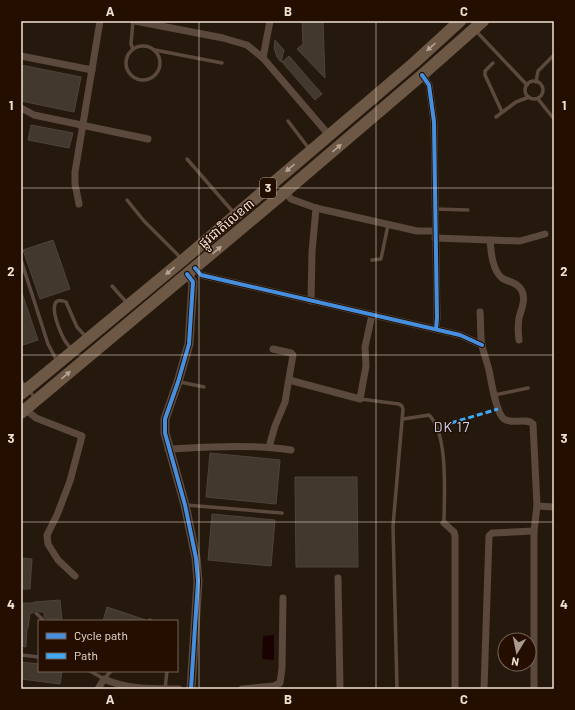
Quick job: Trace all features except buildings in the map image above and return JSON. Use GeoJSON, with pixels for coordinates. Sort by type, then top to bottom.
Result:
{"type":"FeatureCollection","features":[{"type":"Feature","properties":{"kind":"highway","name":"ផ្លូវជាតិលេខ៣"},"geometry":{"type":"LineString","coordinates":[[23,388],[58,363],[236,216],[414,63],[460,21]]}},
{"type":"Feature","properties":{"kind":"highway","name":"ផ្លូវជាតិលេខ៣"},"geometry":{"type":"LineString","coordinates":[[23,411],[194,275],[285,192],[478,25]]}},
{"type":"Feature","properties":{"kind":"street"},"geometry":{"type":"LineString","coordinates":[[79,204],[75,184],[75,172],[100,21]]}},
{"type":"Feature","properties":{"kind":"street"},"geometry":{"type":"LineString","coordinates":[[134,21],[235,41],[247,45],[262,58],[329,135]]}},
{"type":"Feature","properties":{"kind":"street"},"geometry":{"type":"LineString","coordinates":[[262,58],[270,21]]}},
{"type":"Feature","properties":{"kind":"street"},"geometry":{"type":"LineString","coordinates":[[21,56],[92,70]]}},
{"type":"Feature","properties":{"kind":"street"},"geometry":{"type":"LineString","coordinates":[[422,75],[429,85],[434,122],[436,329]]}},
{"type":"Feature","properties":{"kind":"street"},"geometry":{"type":"LineString","coordinates":[[21,108],[34,115],[148,139]]}},
{"type":"Feature","properties":{"kind":"street"},"geometry":{"type":"LineString","coordinates":[[285,192],[291,199],[316,208],[435,235],[520,241],[545,234]]}},
{"type":"Feature","properties":{"kind":"street"},"geometry":{"type":"LineString","coordinates":[[311,301],[312,252],[316,208]]}},
{"type":"Feature","properties":{"kind":"street"},"geometry":{"type":"LineString","coordinates":[[490,240],[491,255],[497,271],[502,278],[517,284],[522,291],[524,300],[519,317],[519,340]]}},
{"type":"Feature","properties":{"kind":"street"},"geometry":{"type":"LineString","coordinates":[[191,689],[198,580],[196,558],[185,505],[168,449],[165,433],[165,419],[189,344],[194,275],[436,329],[460,335],[482,345]]}},
{"type":"Feature","properties":{"kind":"street"},"geometry":{"type":"LineString","coordinates":[[480,312],[482,345],[489,370],[491,387],[500,413],[505,420],[510,422],[527,421],[533,424],[537,506],[534,532],[534,689]]}},
{"type":"Feature","properties":{"kind":"street"},"geometry":{"type":"LineString","coordinates":[[289,380],[360,399],[366,366],[366,347],[372,315]]}},
{"type":"Feature","properties":{"kind":"street"},"geometry":{"type":"LineString","coordinates":[[269,447],[275,426],[285,402],[293,355],[291,353],[273,349]]}},
{"type":"Feature","properties":{"kind":"street"},"geometry":{"type":"LineString","coordinates":[[23,411],[36,418],[82,436],[70,481],[57,516],[47,535],[48,544],[58,560],[75,576]]}},
{"type":"Feature","properties":{"kind":"street"},"geometry":{"type":"LineString","coordinates":[[168,449],[222,446],[269,447],[291,450]]}},
{"type":"Feature","properties":{"kind":"street"},"geometry":{"type":"LineString","coordinates":[[537,506],[554,507]]}},
{"type":"Feature","properties":{"kind":"street"},"geometry":{"type":"LineString","coordinates":[[444,523],[454,532],[455,536],[455,689]]}},
{"type":"Feature","properties":{"kind":"street"},"geometry":{"type":"LineString","coordinates":[[484,689],[489,536],[492,533],[534,532]]}},
{"type":"Feature","properties":{"kind":"street"},"geometry":{"type":"LineString","coordinates":[[338,578],[340,689]]}},
{"type":"Feature","properties":{"kind":"street"},"geometry":{"type":"LineString","coordinates":[[242,689],[274,686],[280,683],[282,668],[283,598]]}},
{"type":"Feature","properties":{"kind":"street"},"geometry":{"type":"LineString","coordinates":[[98,689],[104,680],[116,685],[132,688],[179,689]]}},
{"type":"Feature","properties":{"kind":"lane"},"geometry":{"type":"LineString","coordinates":[[133,49],[131,44],[134,21]]}},
{"type":"Feature","properties":{"kind":"lane"},"geometry":{"type":"LineString","coordinates":[[478,25],[527,85],[526,94],[533,99],[538,99],[554,119]]}},
{"type":"Feature","properties":{"kind":"lane"},"geometry":{"type":"LineString","coordinates":[[155,50],[159,56],[161,64],[158,72],[153,78],[146,81],[138,80],[131,76],[126,70],[125,62],[127,55],[133,49],[140,46],[148,46],[155,50],[222,63]]}},
{"type":"Feature","properties":{"kind":"lane"},"geometry":{"type":"LineString","coordinates":[[536,82],[538,71],[554,55]]}},
{"type":"Feature","properties":{"kind":"lane"},"geometry":{"type":"LineString","coordinates":[[493,63],[485,71],[485,75],[502,112]]}},
{"type":"Feature","properties":{"kind":"lane"},"geometry":{"type":"LineString","coordinates":[[527,85],[531,82],[540,84],[543,92],[538,99]]}},
{"type":"Feature","properties":{"kind":"lane"},"geometry":{"type":"LineString","coordinates":[[496,117],[516,102],[529,97]]}},
{"type":"Feature","properties":{"kind":"lane"},"geometry":{"type":"LineString","coordinates":[[288,121],[311,151]]}},
{"type":"Feature","properties":{"kind":"lane"},"geometry":{"type":"LineString","coordinates":[[187,159],[236,216]]}},
{"type":"Feature","properties":{"kind":"lane"},"geometry":{"type":"LineString","coordinates":[[127,200],[144,221],[183,260]]}},
{"type":"Feature","properties":{"kind":"lane"},"geometry":{"type":"LineString","coordinates":[[435,209],[468,210]]}},
{"type":"Feature","properties":{"kind":"lane"},"geometry":{"type":"LineString","coordinates":[[372,260],[381,259],[388,225]]}},
{"type":"Feature","properties":{"kind":"lane"},"geometry":{"type":"LineString","coordinates":[[21,260],[48,344],[58,363]]}},
{"type":"Feature","properties":{"kind":"lane"},"geometry":{"type":"LineString","coordinates":[[112,286],[129,305]]}},
{"type":"Feature","properties":{"kind":"lane"},"geometry":{"type":"LineString","coordinates":[[72,351],[63,339],[54,313],[54,306],[56,303],[60,301],[66,302],[77,328],[87,338]]}},
{"type":"Feature","properties":{"kind":"lane"},"geometry":{"type":"LineString","coordinates":[[178,382],[204,386]]}},
{"type":"Feature","properties":{"kind":"lane"},"geometry":{"type":"LineString","coordinates":[[23,388],[36,400]]}},
{"type":"Feature","properties":{"kind":"lane"},"geometry":{"type":"LineString","coordinates":[[495,395],[528,388]]}},
{"type":"Feature","properties":{"kind":"lane"},"geometry":{"type":"LineString","coordinates":[[360,399],[399,404],[403,409],[393,526],[397,689]]}},
{"type":"Feature","properties":{"kind":"lane"},"geometry":{"type":"LineString","coordinates":[[403,419],[429,416],[436,426],[441,442],[444,463],[444,523]]}},
{"type":"Feature","properties":{"kind":"lane"},"geometry":{"type":"LineString","coordinates":[[185,505],[282,513]]}},
{"type":"Feature","properties":{"kind":"lane"},"geometry":{"type":"LineString","coordinates":[[36,613],[43,620]]}},
{"type":"Feature","properties":{"kind":"lane"},"geometry":{"type":"LineString","coordinates":[[21,655],[38,657]]}},
{"type":"Feature","properties":{"kind":"lane"},"geometry":{"type":"LineString","coordinates":[[92,672],[104,680],[110,672]]}},
{"type":"Feature","properties":{"kind":"lane"},"geometry":{"type":"LineString","coordinates":[[165,689],[167,672]]}},
{"type":"Feature","properties":{"kind":"shaded area"},"geometry":{"type":"Polygon","coordinates":[[[274,635],[274,660],[262,659],[263,636],[274,635]]]}},
{"type":"Feature","properties":{"kind":"marked path"},"geometry":{"type":"LineString","coordinates":[[451,423],[498,409]]}},
{"type":"Feature","properties":{"kind":"cycle path"},"geometry":{"type":"LineString","coordinates":[[422,75],[429,85],[434,122],[436,329]]}},
{"type":"Feature","properties":{"kind":"cycle path"},"geometry":{"type":"LineString","coordinates":[[195,268],[201,275],[460,335],[482,345]]}},
{"type":"Feature","properties":{"kind":"cycle path"},"geometry":{"type":"LineString","coordinates":[[187,274],[193,282],[189,344],[165,419],[165,433],[185,505],[196,558],[198,581],[191,689]]}},
{"type":"Feature","properties":{"kind":"district","name":"DK 17"},"geometry":{"type":"Point","coordinates":[452,427]}}]}
